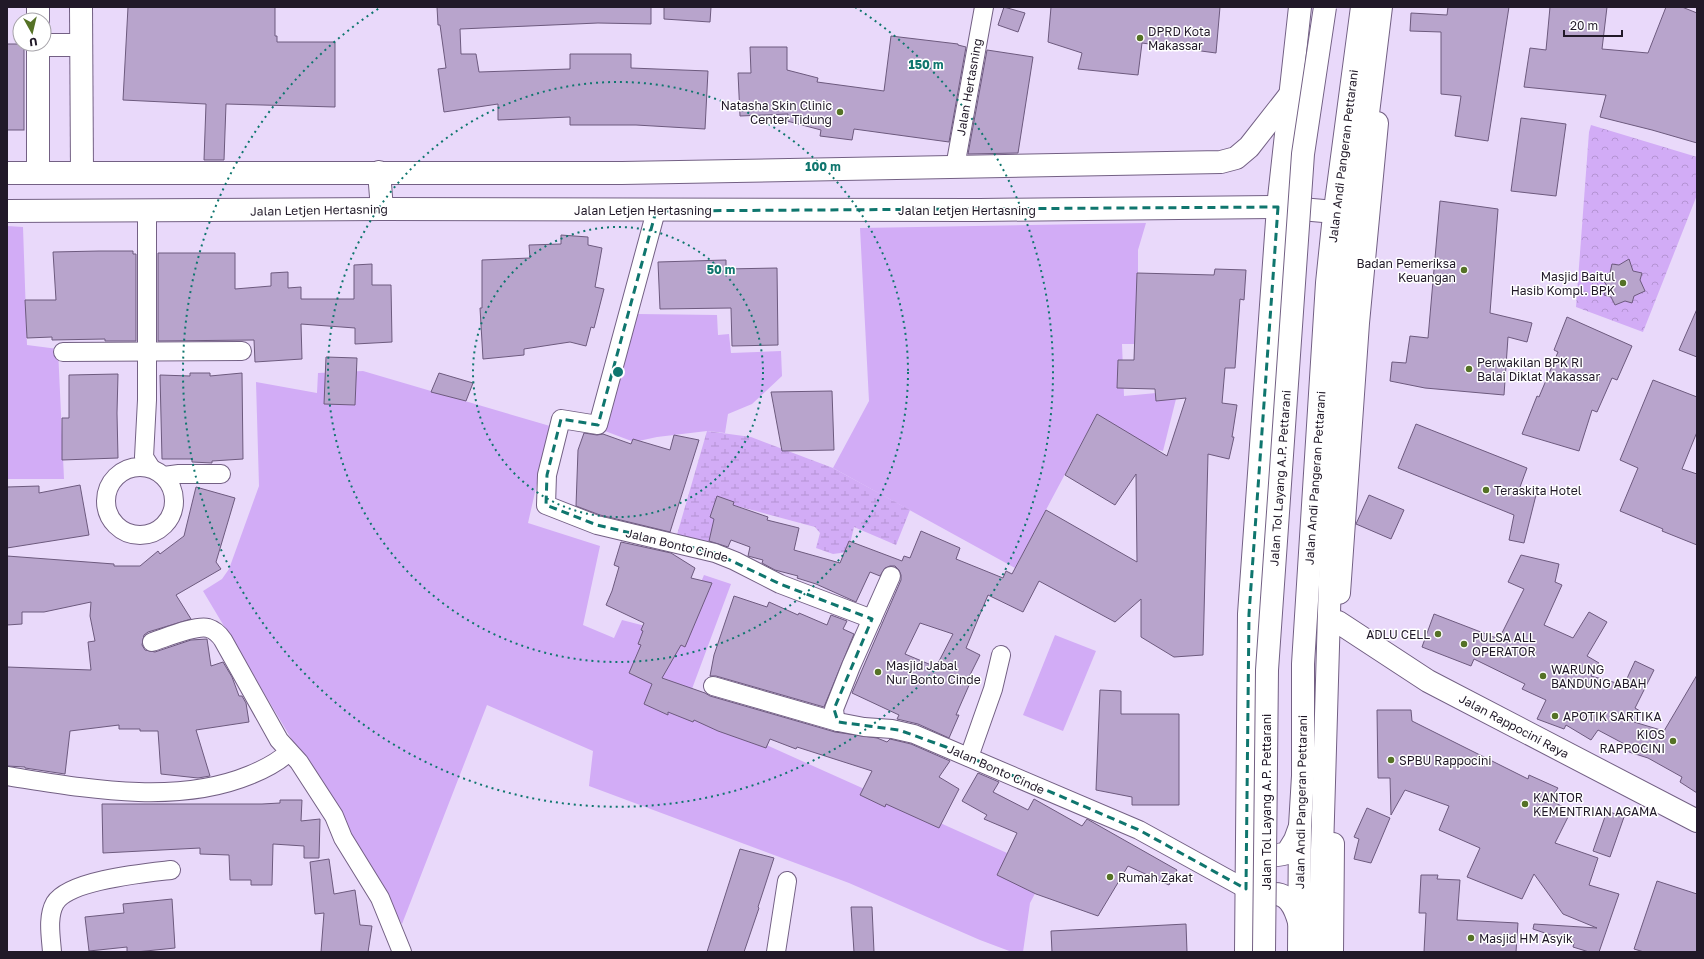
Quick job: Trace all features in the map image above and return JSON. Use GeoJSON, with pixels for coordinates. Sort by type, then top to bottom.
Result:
{"type":"FeatureCollection","features":[{"type":"Feature","properties":{"kind":"main road"},"geometry":{"type":"LineString","coordinates":[[81,7],[82,173]]}},
{"type":"Feature","properties":{"kind":"main road"},"geometry":{"type":"LineString","coordinates":[[1246,952],[1249,614],[1278,207],[1289,96],[1300,7]]}},
{"type":"Feature","properties":{"kind":"main road","name":"Jalan Tol Layang A.P. Pettarani"},"geometry":{"type":"LineString","coordinates":[[1264,952],[1267,662],[1303,154],[1325,7]]}},
{"type":"Feature","properties":{"kind":"main road","name":"Jalan Andi Pangeran Pettarani"},"geometry":{"type":"LineString","coordinates":[[1299,952],[1300,826],[1303,776],[1303,664],[1327,284],[1362,7]]}},
{"type":"Feature","properties":{"kind":"main road"},"geometry":{"type":"LineString","coordinates":[[1319,952],[1336,375],[1381,7]]}},
{"type":"Feature","properties":{"kind":"main road"},"geometry":{"type":"LineString","coordinates":[[1332,952],[1338,622],[1358,323],[1378,110],[1391,7]]}},
{"type":"Feature","properties":{"kind":"main road"},"geometry":{"type":"LineString","coordinates":[[52,44],[81,45]]}},
{"type":"Feature","properties":{"kind":"main road"},"geometry":{"type":"LineString","coordinates":[[38,52],[38,173]]}},
{"type":"Feature","properties":{"kind":"main road"},"geometry":{"type":"LineString","coordinates":[[7,173],[622,173],[1221,162],[1236,158],[1249,147],[1289,96]]}},
{"type":"Feature","properties":{"kind":"main road"},"geometry":{"type":"LineString","coordinates":[[379,172],[382,209]]}},
{"type":"Feature","properties":{"kind":"main road","name":"Jalan Letjen Hertasning"},"geometry":{"type":"LineString","coordinates":[[7,211],[382,209],[656,211],[980,210],[1278,207],[1335,212]]}},
{"type":"Feature","properties":{"kind":"main road","name":"Jalan Rappocini Raya"},"geometry":{"type":"LineString","coordinates":[[1338,622],[1428,681],[1697,821]]}},
{"type":"Feature","properties":{"kind":"main road"},"geometry":{"type":"LineString","coordinates":[[1247,831],[1261,852],[1271,856],[1287,853],[1296,840],[1300,826]]}},
{"type":"Feature","properties":{"kind":"main road"},"geometry":{"type":"LineString","coordinates":[[1246,921],[1255,903],[1263,896],[1274,894],[1284,896],[1291,902],[1299,923]]}},
{"type":"Feature","properties":{"kind":"street","name":"Jalan Hertasning"},"geometry":{"type":"LineString","coordinates":[[956,166],[984,7]]}},
{"type":"Feature","properties":{"kind":"street"},"geometry":{"type":"LineString","coordinates":[[147,211],[147,352],[144,456],[158,472],[179,474],[221,474]]}},
{"type":"Feature","properties":{"kind":"street","name":"Jalan Bonto Cinde"},"geometry":{"type":"LineString","coordinates":[[656,211],[598,425],[561,419],[547,475],[546,505],[597,525],[715,553],[735,561],[780,584],[872,619]]}},
{"type":"Feature","properties":{"kind":"street"},"geometry":{"type":"LineString","coordinates":[[63,352],[242,351]]}},
{"type":"Feature","properties":{"kind":"street"},"geometry":{"type":"LineString","coordinates":[[838,722],[835,718],[834,709],[892,576]]}},
{"type":"Feature","properties":{"kind":"street"},"geometry":{"type":"LineString","coordinates":[[152,642],[198,628],[206,627],[217,632],[250,686],[279,740],[299,762],[334,816],[343,838],[380,898],[402,952]]}},
{"type":"Feature","properties":{"kind":"street"},"geometry":{"type":"LineString","coordinates":[[969,757],[993,689],[1001,655]]}},
{"type":"Feature","properties":{"kind":"street","name":"Jalan Bonto Cinde"},"geometry":{"type":"LineString","coordinates":[[713,686],[838,722],[906,732],[969,757],[1139,830],[1246,889]]}},
{"type":"Feature","properties":{"kind":"street"},"geometry":{"type":"LineString","coordinates":[[7,776],[92,789],[182,791],[213,788],[238,780],[272,766],[289,752]]}},
{"type":"Feature","properties":{"kind":"street"},"geometry":{"type":"LineString","coordinates":[[52,952],[51,913],[56,903],[63,896],[79,888],[103,880],[172,870]]}},
{"type":"Feature","properties":{"kind":"street"},"geometry":{"type":"LineString","coordinates":[[776,952],[787,882]]}},
{"type":"Feature","properties":{"kind":"highlighted area"},"geometry":{"type":"Polygon","coordinates":[[[1278,207],[1249,614],[1246,889],[1139,830],[946,747],[899,730],[838,722],[834,709],[872,619],[780,584],[715,553],[597,525],[546,505],[547,475],[561,419],[598,425],[656,211],[1278,207]]]}},
{"type":"Feature","properties":{"kind":"green space"},"geometry":{"type":"Polygon","coordinates":[[[1591,125],[1697,157],[1697,195],[1643,332],[1576,307],[1589,132],[1591,125]]]}},
{"type":"Feature","properties":{"kind":"green space"},"geometry":{"type":"Polygon","coordinates":[[[1146,223],[1138,250],[1138,344],[1122,344],[1124,396],[1178,391],[1163,451],[1155,449],[1097,414],[1015,568],[833,468],[869,401],[860,228],[1146,223]]]}},
{"type":"Feature","properties":{"kind":"green space"},"geometry":{"type":"Polygon","coordinates":[[[7,226],[23,227],[27,345],[58,349],[64,479],[7,479],[7,226]]]}},
{"type":"Feature","properties":{"kind":"green space"},"geometry":{"type":"Polygon","coordinates":[[[638,314],[717,315],[718,335],[729,334],[731,353],[781,351],[782,376],[752,404],[728,414],[725,433],[707,431],[657,437],[634,442],[605,431],[638,314]]]}},
{"type":"Feature","properties":{"kind":"green space"},"geometry":{"type":"Polygon","coordinates":[[[363,371],[550,426],[528,523],[600,546],[583,625],[614,638],[622,620],[653,628],[685,620],[704,575],[731,584],[683,713],[744,735],[1016,857],[1041,882],[1030,903],[1023,952],[1012,952],[980,940],[849,883],[589,786],[593,751],[487,705],[402,924],[203,591],[222,579],[229,569],[259,486],[256,382],[317,393],[318,373],[363,371]]]}},
{"type":"Feature","properties":{"kind":"green space"},"geometry":{"type":"Polygon","coordinates":[[[707,431],[751,437],[833,468],[910,510],[896,545],[854,527],[848,552],[833,554],[816,548],[820,533],[815,527],[722,502],[708,553],[674,545],[707,431]]]}},
{"type":"Feature","properties":{"kind":"green space"},"geometry":{"type":"Polygon","coordinates":[[[1055,635],[1096,651],[1063,731],[1023,715],[1055,635]]]}},
{"type":"Feature","properties":{"kind":"building"},"geometry":{"type":"Polygon","coordinates":[[[128,7],[275,7],[275,36],[277,36],[277,42],[335,42],[335,107],[226,104],[224,160],[204,160],[206,104],[123,100],[128,7]]]}},
{"type":"Feature","properties":{"kind":"building"},"geometry":{"type":"Polygon","coordinates":[[[437,7],[651,7],[651,24],[598,23],[460,29],[461,54],[476,54],[479,72],[570,69],[570,54],[631,54],[631,68],[708,71],[705,129],[636,125],[570,125],[570,117],[498,120],[498,104],[444,112],[438,69],[446,68],[440,25],[438,25],[437,7]]]}},
{"type":"Feature","properties":{"kind":"building"},"geometry":{"type":"Polygon","coordinates":[[[664,7],[711,7],[710,22],[664,19],[664,7]]]}},
{"type":"Feature","properties":{"kind":"building"},"geometry":{"type":"Polygon","coordinates":[[[1004,7],[1025,13],[1018,32],[998,25],[1004,7]]]}},
{"type":"Feature","properties":{"kind":"building","name":"DPRD Kota Makassar"},"geometry":{"type":"Polygon","coordinates":[[[1051,7],[1220,7],[1216,53],[1142,43],[1138,75],[1078,69],[1082,53],[1048,42],[1051,7]]]}},
{"type":"Feature","properties":{"kind":"building"},"geometry":{"type":"Polygon","coordinates":[[[1448,7],[1509,7],[1488,141],[1455,136],[1461,96],[1441,94],[1441,32],[1410,31],[1411,13],[1447,15],[1448,7]]]}},
{"type":"Feature","properties":{"kind":"building"},"geometry":{"type":"Polygon","coordinates":[[[1550,7],[1607,7],[1602,49],[1648,53],[1666,7],[1682,7],[1697,13],[1697,143],[1600,117],[1606,95],[1524,87],[1530,48],[1546,50],[1550,7]]]}},
{"type":"Feature","properties":{"kind":"building"},"geometry":{"type":"Polygon","coordinates":[[[891,36],[958,44],[966,47],[949,142],[854,129],[852,140],[820,136],[821,130],[787,121],[788,114],[740,116],[738,73],[751,73],[750,47],[787,47],[787,70],[818,78],[817,82],[884,91],[891,36]]]}},
{"type":"Feature","properties":{"kind":"building"},"geometry":{"type":"Polygon","coordinates":[[[7,44],[12,44],[12,52],[24,52],[24,130],[7,130],[7,44]]]}},
{"type":"Feature","properties":{"kind":"building"},"geometry":{"type":"Polygon","coordinates":[[[987,50],[1033,57],[1018,153],[968,154],[987,50]]]}},
{"type":"Feature","properties":{"kind":"building"},"geometry":{"type":"Polygon","coordinates":[[[1521,118],[1566,124],[1556,196],[1511,191],[1521,118]]]}},
{"type":"Feature","properties":{"kind":"building"},"geometry":{"type":"Polygon","coordinates":[[[1440,201],[1498,209],[1490,313],[1532,323],[1527,342],[1508,337],[1504,395],[1425,388],[1390,381],[1392,362],[1406,363],[1410,336],[1428,338],[1440,201]]]}},
{"type":"Feature","properties":{"kind":"building"},"geometry":{"type":"Polygon","coordinates":[[[561,235],[588,237],[588,245],[602,248],[595,287],[604,289],[594,328],[591,327],[586,346],[570,342],[524,349],[524,355],[483,359],[480,308],[482,308],[482,260],[530,258],[529,245],[561,244],[561,235]]]}},
{"type":"Feature","properties":{"kind":"building"},"geometry":{"type":"Polygon","coordinates":[[[133,251],[133,254],[136,254],[136,341],[105,341],[105,339],[52,340],[52,337],[27,338],[25,300],[56,300],[53,252],[133,251]]]}},
{"type":"Feature","properties":{"kind":"building"},"geometry":{"type":"Polygon","coordinates":[[[158,253],[235,253],[235,289],[271,286],[271,273],[288,272],[288,288],[301,287],[301,299],[354,299],[354,265],[372,264],[372,285],[391,285],[392,342],[355,344],[355,328],[301,324],[302,359],[255,362],[254,340],[158,341],[158,253]]]}},
{"type":"Feature","properties":{"kind":"building","name":"Masjid Baitul Hasib Kompl. BPK"},"geometry":{"type":"Polygon","coordinates":[[[1629,259],[1633,271],[1642,273],[1640,280],[1645,291],[1634,296],[1632,303],[1625,301],[1615,305],[1611,297],[1604,295],[1607,286],[1600,275],[1610,273],[1612,264],[1619,265],[1629,259]]]}},
{"type":"Feature","properties":{"kind":"building"},"geometry":{"type":"Polygon","coordinates":[[[726,260],[726,269],[777,268],[778,345],[732,346],[731,308],[660,309],[658,262],[726,260]]]}},
{"type":"Feature","properties":{"kind":"building"},"geometry":{"type":"Polygon","coordinates":[[[1215,269],[1246,270],[1244,300],[1240,299],[1235,368],[1225,368],[1222,403],[1237,405],[1232,437],[1234,437],[1229,459],[1208,454],[1203,655],[1174,657],[1141,637],[1141,599],[1115,622],[1039,581],[1023,612],[988,595],[966,648],[980,655],[967,681],[970,683],[956,715],[959,715],[949,738],[918,724],[897,719],[899,715],[852,693],[901,580],[899,570],[895,566],[885,568],[880,576],[870,572],[856,602],[816,584],[797,578],[798,576],[775,570],[762,563],[763,560],[748,556],[750,547],[731,540],[728,547],[709,541],[714,519],[710,517],[717,496],[734,502],[733,505],[768,517],[767,520],[799,528],[794,550],[840,563],[849,541],[902,561],[904,556],[910,558],[921,531],[960,548],[956,559],[1003,578],[1006,571],[1012,574],[1046,510],[1137,562],[1136,474],[1115,505],[1065,475],[1097,414],[1167,456],[1186,398],[1156,401],[1155,389],[1117,388],[1118,360],[1134,360],[1137,273],[1214,275],[1215,269]],[[920,623],[905,654],[936,667],[953,634],[920,623]]]}},
{"type":"Feature","properties":{"kind":"building"},"geometry":{"type":"Polygon","coordinates":[[[1697,309],[1697,357],[1679,350],[1697,309]]]}},
{"type":"Feature","properties":{"kind":"building"},"geometry":{"type":"Polygon","coordinates":[[[1567,317],[1632,346],[1617,380],[1612,378],[1597,412],[1592,410],[1579,451],[1522,434],[1537,396],[1539,397],[1558,352],[1554,350],[1567,317]]]}},
{"type":"Feature","properties":{"kind":"building"},"geometry":{"type":"Polygon","coordinates":[[[326,357],[357,358],[355,405],[324,404],[326,357]]]}},
{"type":"Feature","properties":{"kind":"building"},"geometry":{"type":"Polygon","coordinates":[[[190,373],[210,373],[210,376],[242,373],[243,459],[212,461],[212,463],[192,462],[192,459],[162,459],[160,375],[190,376],[190,373]]]}},
{"type":"Feature","properties":{"kind":"building"},"geometry":{"type":"Polygon","coordinates":[[[439,373],[473,383],[466,401],[431,392],[439,373]]]}},
{"type":"Feature","properties":{"kind":"building"},"geometry":{"type":"Polygon","coordinates":[[[118,374],[118,458],[62,460],[62,418],[69,418],[69,375],[118,374]]]}},
{"type":"Feature","properties":{"kind":"building"},"geometry":{"type":"Polygon","coordinates":[[[1653,380],[1697,397],[1697,432],[1682,469],[1697,474],[1697,545],[1662,531],[1663,529],[1620,511],[1638,468],[1620,460],[1653,380]]]}},
{"type":"Feature","properties":{"kind":"building"},"geometry":{"type":"Polygon","coordinates":[[[832,391],[834,450],[782,451],[771,392],[832,391]]]}},
{"type":"Feature","properties":{"kind":"building","name":"Teraskita Hotel"},"geometry":{"type":"Polygon","coordinates":[[[1416,424],[1527,468],[1520,487],[1537,491],[1524,543],[1509,540],[1514,515],[1398,468],[1416,424]]]}},
{"type":"Feature","properties":{"kind":"building"},"geometry":{"type":"Polygon","coordinates":[[[584,433],[597,435],[603,434],[631,444],[633,439],[670,450],[674,435],[699,440],[670,532],[600,515],[576,506],[578,450],[584,433]]]}},
{"type":"Feature","properties":{"kind":"building"},"geometry":{"type":"Polygon","coordinates":[[[80,485],[89,535],[7,548],[7,487],[39,486],[39,493],[80,485]]]}},
{"type":"Feature","properties":{"kind":"building"},"geometry":{"type":"Polygon","coordinates":[[[196,487],[235,498],[216,562],[221,569],[176,595],[191,619],[148,632],[144,635],[142,645],[145,650],[155,652],[191,640],[207,639],[211,666],[223,662],[232,677],[239,696],[242,696],[246,703],[249,722],[196,730],[210,776],[198,778],[161,774],[158,731],[119,729],[119,725],[70,731],[65,774],[25,767],[7,766],[7,667],[91,670],[88,642],[95,641],[90,616],[91,602],[44,612],[22,612],[22,624],[7,625],[7,556],[114,564],[114,566],[140,566],[158,551],[160,554],[184,536],[196,487]]]}},
{"type":"Feature","properties":{"kind":"building"},"geometry":{"type":"Polygon","coordinates":[[[1369,495],[1404,510],[1391,539],[1356,524],[1369,495]]]}},
{"type":"Feature","properties":{"kind":"building"},"geometry":{"type":"Polygon","coordinates":[[[621,542],[671,553],[695,568],[691,578],[712,583],[685,647],[681,645],[662,678],[710,696],[835,732],[877,738],[887,742],[890,739],[911,744],[950,761],[939,777],[959,789],[939,828],[886,804],[885,807],[860,795],[872,771],[797,747],[796,749],[770,739],[766,748],[718,731],[694,720],[693,722],[668,712],[668,715],[644,704],[652,684],[629,673],[641,645],[638,644],[643,631],[641,630],[644,623],[606,605],[619,567],[614,565],[621,542]]]}},
{"type":"Feature","properties":{"kind":"building"},"geometry":{"type":"Polygon","coordinates":[[[1521,555],[1559,564],[1555,582],[1562,585],[1544,625],[1573,638],[1589,612],[1607,622],[1587,656],[1599,663],[1591,676],[1624,685],[1635,661],[1654,670],[1635,708],[1640,711],[1634,722],[1664,731],[1697,675],[1697,793],[1680,782],[1682,777],[1648,758],[1629,752],[1630,747],[1598,730],[1591,740],[1566,725],[1564,729],[1537,719],[1546,700],[1522,689],[1525,684],[1474,659],[1471,666],[1422,647],[1434,614],[1499,639],[1524,589],[1508,582],[1521,555]]]}},
{"type":"Feature","properties":{"kind":"building"},"geometry":{"type":"Polygon","coordinates":[[[734,596],[767,607],[769,602],[798,615],[799,613],[827,625],[831,615],[847,621],[843,629],[854,634],[824,707],[716,676],[710,676],[714,655],[734,596]]]}},
{"type":"Feature","properties":{"kind":"building"},"geometry":{"type":"Polygon","coordinates":[[[1100,690],[1121,691],[1121,714],[1179,714],[1179,805],[1132,805],[1132,797],[1096,790],[1100,690]]]}},
{"type":"Feature","properties":{"kind":"building"},"geometry":{"type":"Polygon","coordinates":[[[1377,710],[1411,710],[1412,721],[1528,779],[1529,775],[1558,788],[1550,800],[1571,811],[1555,843],[1598,858],[1589,885],[1619,894],[1599,952],[1589,952],[1573,947],[1574,943],[1533,929],[1534,924],[1597,928],[1563,914],[1534,874],[1522,899],[1467,877],[1480,848],[1439,830],[1449,806],[1405,790],[1391,815],[1390,778],[1378,778],[1377,710]]]}},
{"type":"Feature","properties":{"kind":"building"},"geometry":{"type":"Polygon","coordinates":[[[978,773],[999,782],[993,792],[1028,810],[1034,799],[1082,826],[1087,819],[1177,870],[1169,885],[1128,866],[1098,916],[1036,894],[997,875],[1017,833],[984,819],[987,815],[962,801],[978,773]]]}},
{"type":"Feature","properties":{"kind":"building"},"geometry":{"type":"Polygon","coordinates":[[[280,800],[302,800],[301,821],[320,819],[319,858],[304,858],[304,846],[273,844],[272,885],[251,885],[251,880],[230,880],[229,855],[200,854],[200,848],[103,853],[102,804],[262,804],[280,803],[280,800]]]}},
{"type":"Feature","properties":{"kind":"building"},"geometry":{"type":"Polygon","coordinates":[[[1367,808],[1390,818],[1371,863],[1354,859],[1359,839],[1354,837],[1367,808]]]}},
{"type":"Feature","properties":{"kind":"building"},"geometry":{"type":"Polygon","coordinates":[[[1607,811],[1624,817],[1610,857],[1593,851],[1607,811]]]}},
{"type":"Feature","properties":{"kind":"building"},"geometry":{"type":"Polygon","coordinates":[[[740,849],[774,858],[758,907],[759,908],[744,952],[707,952],[740,849]]]}},
{"type":"Feature","properties":{"kind":"building"},"geometry":{"type":"Polygon","coordinates":[[[329,859],[334,894],[355,890],[360,925],[372,926],[368,952],[321,952],[324,913],[315,914],[310,862],[329,859]]]}},
{"type":"Feature","properties":{"kind":"building","name":"Masjid HM Asyik"},"geometry":{"type":"Polygon","coordinates":[[[1421,875],[1438,875],[1437,879],[1460,880],[1457,920],[1518,923],[1516,952],[1424,952],[1426,913],[1419,913],[1421,875]]]}},
{"type":"Feature","properties":{"kind":"building"},"geometry":{"type":"Polygon","coordinates":[[[1657,881],[1697,894],[1697,952],[1644,952],[1634,949],[1657,881]]]}},
{"type":"Feature","properties":{"kind":"building"},"geometry":{"type":"Polygon","coordinates":[[[172,899],[175,948],[127,952],[127,947],[89,951],[85,917],[124,913],[123,904],[172,899]]]}},
{"type":"Feature","properties":{"kind":"building"},"geometry":{"type":"Polygon","coordinates":[[[851,907],[872,907],[874,952],[854,952],[851,907]]]}},
{"type":"Feature","properties":{"kind":"building"},"geometry":{"type":"Polygon","coordinates":[[[1186,924],[1187,952],[1052,952],[1051,931],[1186,924]]]}},
{"type":"Feature","properties":{"kind":"place","name":"DPRD Kota Makassar"},"geometry":{"type":"Point","coordinates":[1140,38]}},
{"type":"Feature","properties":{"kind":"place","name":"Natasha Skin Clinic Center Tidung"},"geometry":{"type":"Point","coordinates":[840,112]}},
{"type":"Feature","properties":{"kind":"place","name":"Badan Pemeriksa Keuangan"},"geometry":{"type":"Point","coordinates":[1464,270]}},
{"type":"Feature","properties":{"kind":"place","name":"Masjid Baitul Hasib Kompl. BPK"},"geometry":{"type":"Point","coordinates":[1623,283]}},
{"type":"Feature","properties":{"kind":"place","name":"Perwakilan BPK RI Balai Diklat Makassar"},"geometry":{"type":"Point","coordinates":[1469,369]}},
{"type":"Feature","properties":{"kind":"place","name":"Teraskita Hotel"},"geometry":{"type":"Point","coordinates":[1486,490]}},
{"type":"Feature","properties":{"kind":"place","name":"ADLU CELL"},"geometry":{"type":"Point","coordinates":[1438,634]}},
{"type":"Feature","properties":{"kind":"place","name":"PULSA ALL OPERATOR"},"geometry":{"type":"Point","coordinates":[1464,644]}},
{"type":"Feature","properties":{"kind":"place","name":"Masjid Jabal Nur Bonto Cinde"},"geometry":{"type":"Point","coordinates":[878,672]}},
{"type":"Feature","properties":{"kind":"place","name":"WARUNG BANDUNG ABAH"},"geometry":{"type":"Point","coordinates":[1543,676]}},
{"type":"Feature","properties":{"kind":"place","name":"APOTIK SARTIKA"},"geometry":{"type":"Point","coordinates":[1555,716]}},
{"type":"Feature","properties":{"kind":"place","name":"KIOS RAPPOCINI"},"geometry":{"type":"Point","coordinates":[1673,741]}},
{"type":"Feature","properties":{"kind":"place","name":"SPBU Rappocini"},"geometry":{"type":"Point","coordinates":[1391,760]}},
{"type":"Feature","properties":{"kind":"place","name":"KANTOR KEMENTRIAN AGAMA"},"geometry":{"type":"Point","coordinates":[1525,804]}},
{"type":"Feature","properties":{"kind":"place","name":"Rumah Zakat"},"geometry":{"type":"Point","coordinates":[1110,877]}},
{"type":"Feature","properties":{"kind":"place","name":"Masjid HM Asyik"},"geometry":{"type":"Point","coordinates":[1471,938]}}]}
